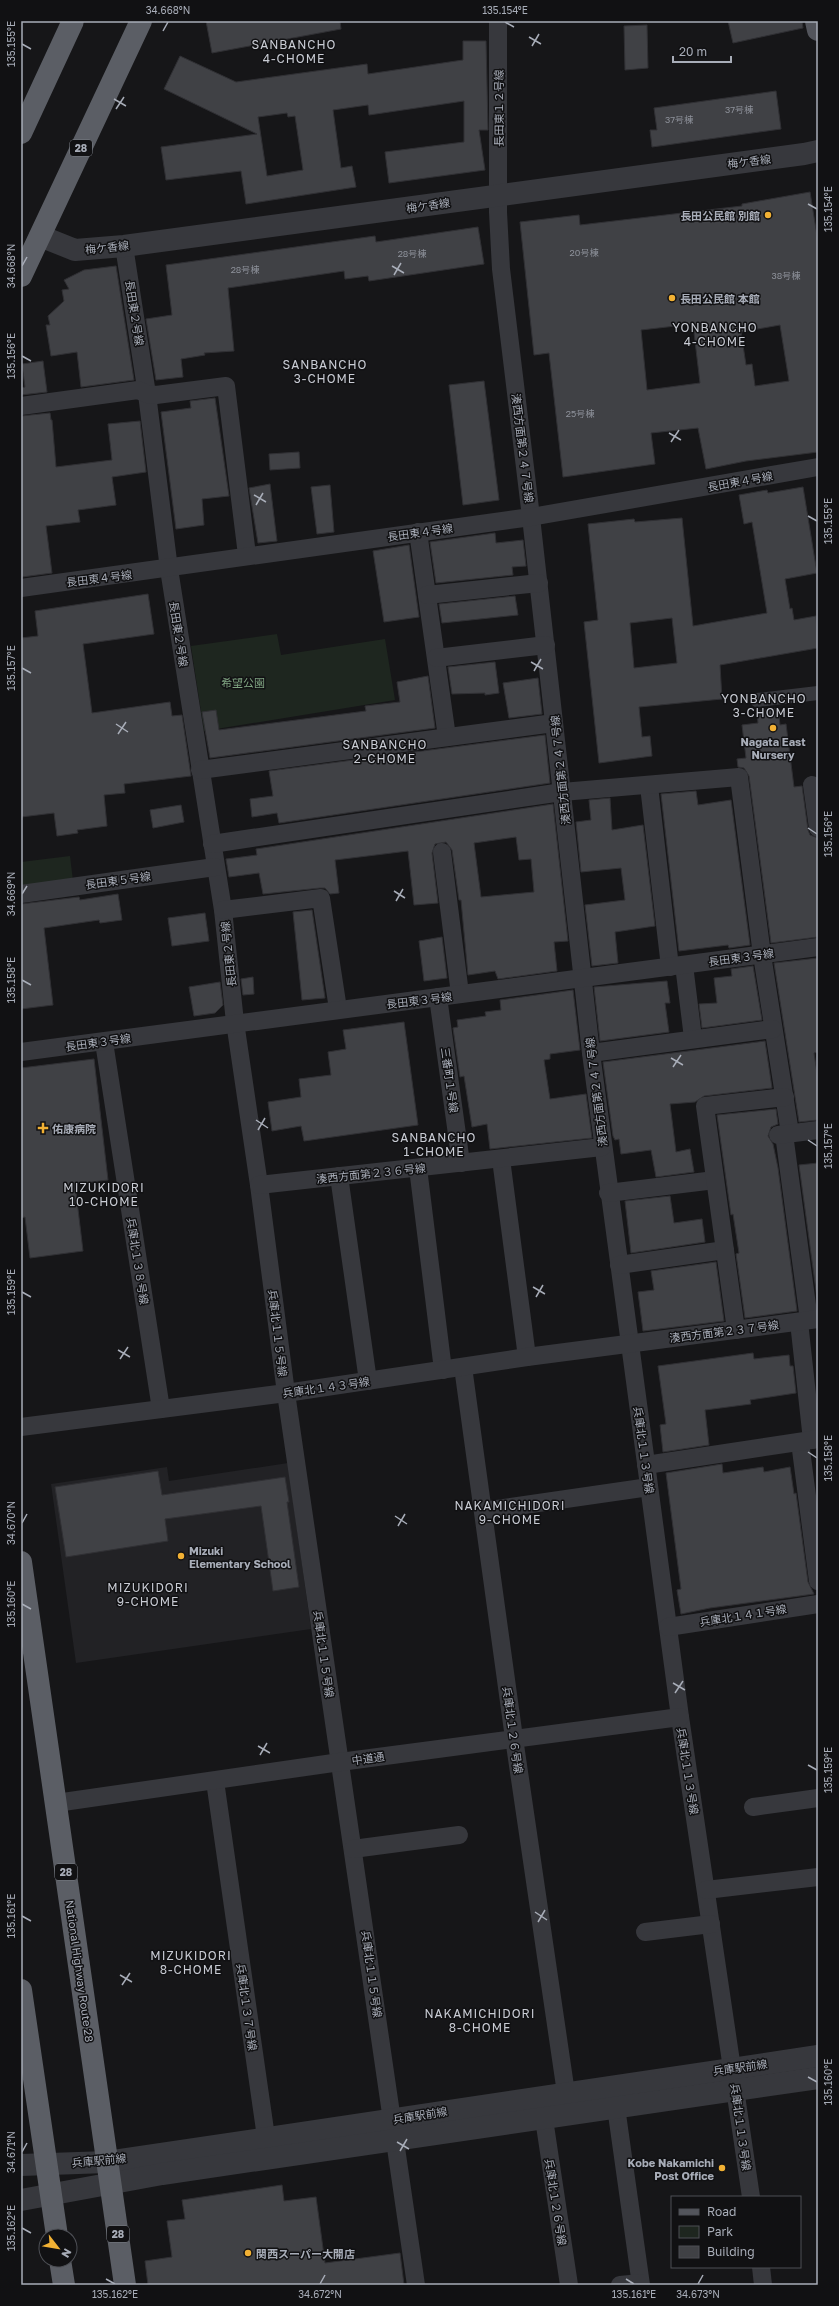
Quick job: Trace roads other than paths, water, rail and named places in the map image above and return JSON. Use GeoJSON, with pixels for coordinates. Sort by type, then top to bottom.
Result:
{"type":"FeatureCollection","features":[{"type":"Feature","properties":{"kind":"highway"},"geometry":{"type":"LineString","coordinates":[[21,132],[73,21]]}},
{"type":"Feature","properties":{"kind":"highway","name":"28"},"geometry":{"type":"LineString","coordinates":[[21,276],[141,21]]}},
{"type":"Feature","properties":{"kind":"highway","name":"National Highway Route 28"},"geometry":{"type":"LineString","coordinates":[[21,1562],[125,2285]]}},
{"type":"Feature","properties":{"kind":"highway"},"geometry":{"type":"LineString","coordinates":[[21,1990],[26,2066],[46,2164],[55,2228]]}},
{"type":"Feature","properties":{"kind":"highway"},"geometry":{"type":"LineString","coordinates":[[61,2268],[64,2285]]}},
{"type":"Feature","properties":{"kind":"main road"},"geometry":{"type":"LineString","coordinates":[[816,21],[818,30]]}},
{"type":"Feature","properties":{"kind":"street","name":"長田東１２号線"},"geometry":{"type":"LineString","coordinates":[[498,21],[499,196]]}},
{"type":"Feature","properties":{"kind":"street","name":"梅ケ香線"},"geometry":{"type":"LineString","coordinates":[[40,236],[76,250],[124,246],[499,196],[818,151]]}},
{"type":"Feature","properties":{"kind":"street","name":"湊西方面第２４７号線"},"geometry":{"type":"LineString","coordinates":[[499,196],[501,269],[546,645],[602,1147],[630,1344]]}},
{"type":"Feature","properties":{"kind":"street","name":"長田東２号線"},"geometry":{"type":"LineString","coordinates":[[124,246],[147,394],[169,569],[223,910],[235,1022]]}},
{"type":"Feature","properties":{"kind":"street"},"geometry":{"type":"LineString","coordinates":[[21,406],[138,390],[147,394],[226,386],[247,555]]}},
{"type":"Feature","properties":{"kind":"street","name":"長田東４号線"},"geometry":{"type":"LineString","coordinates":[[21,588],[169,569],[247,555],[531,517],[818,467]]}},
{"type":"Feature","properties":{"kind":"street"},"geometry":{"type":"LineString","coordinates":[[418,532],[447,737]]}},
{"type":"Feature","properties":{"kind":"street"},"geometry":{"type":"LineString","coordinates":[[426,594],[538,583]]}},
{"type":"Feature","properties":{"kind":"street"},"geometry":{"type":"LineString","coordinates":[[436,658],[546,645]]}},
{"type":"Feature","properties":{"kind":"street"},"geometry":{"type":"LineString","coordinates":[[757,700],[818,693]]}},
{"type":"Feature","properties":{"kind":"street"},"geometry":{"type":"LineString","coordinates":[[200,770],[554,722]]}},
{"type":"Feature","properties":{"kind":"street"},"geometry":{"type":"LineString","coordinates":[[212,844],[562,792],[649,786],[739,777],[762,955],[785,1097],[784,1134],[809,1320],[810,1440],[818,1581]]}},
{"type":"Feature","properties":{"kind":"street"},"geometry":{"type":"LineString","coordinates":[[812,785],[818,828]]}},
{"type":"Feature","properties":{"kind":"street"},"geometry":{"type":"LineString","coordinates":[[649,786],[677,966],[693,1038]]}},
{"type":"Feature","properties":{"kind":"street"},"geometry":{"type":"LineString","coordinates":[[442,852],[460,994]]}},
{"type":"Feature","properties":{"kind":"street","name":"長田東５号線"},"geometry":{"type":"LineString","coordinates":[[21,894],[216,866]]}},
{"type":"Feature","properties":{"kind":"street"},"geometry":{"type":"LineString","coordinates":[[223,910],[321,898],[338,1010]]}},
{"type":"Feature","properties":{"kind":"street","name":"長田東３号線"},"geometry":{"type":"LineString","coordinates":[[21,1052],[104,1042],[235,1022],[338,1010],[818,947]]}},
{"type":"Feature","properties":{"kind":"street","name":"三番町１号線"},"geometry":{"type":"LineString","coordinates":[[438,997],[461,1163]]}},
{"type":"Feature","properties":{"kind":"street","name":"兵庫北１１５号線"},"geometry":{"type":"LineString","coordinates":[[235,1022],[259,1185],[286,1393],[395,2130],[416,2285]]}},
{"type":"Feature","properties":{"kind":"street"},"geometry":{"type":"LineString","coordinates":[[591,1053],[693,1038],[773,1029]]}},
{"type":"Feature","properties":{"kind":"street","name":"兵庫北１３８号線"},"geometry":{"type":"LineString","coordinates":[[104,1042],[161,1409]]}},
{"type":"Feature","properties":{"kind":"street"},"geometry":{"type":"LineString","coordinates":[[736,1330],[705,1106],[785,1097]]}},
{"type":"Feature","properties":{"kind":"street"},"geometry":{"type":"LineString","coordinates":[[784,1134],[818,1130]]}},
{"type":"Feature","properties":{"kind":"street","name":"湊西方面第２３６号線"},"geometry":{"type":"LineString","coordinates":[[259,1185],[602,1147]]}},
{"type":"Feature","properties":{"kind":"street"},"geometry":{"type":"LineString","coordinates":[[501,1159],[527,1358]]}},
{"type":"Feature","properties":{"kind":"street"},"geometry":{"type":"LineString","coordinates":[[418,1168],[443,1370]]}},
{"type":"Feature","properties":{"kind":"street"},"geometry":{"type":"LineString","coordinates":[[340,1176],[368,1381]]}},
{"type":"Feature","properties":{"kind":"street"},"geometry":{"type":"LineString","coordinates":[[608,1193],[716,1180]]}},
{"type":"Feature","properties":{"kind":"street"},"geometry":{"type":"LineString","coordinates":[[618,1265],[725,1250]]}},
{"type":"Feature","properties":{"kind":"street","name":"湊西方面第２３７号線"},"geometry":{"type":"LineString","coordinates":[[630,1344],[809,1320]]}},
{"type":"Feature","properties":{"kind":"street","name":"兵庫北１４３号線"},"geometry":{"type":"LineString","coordinates":[[21,1427],[286,1393],[630,1344]]}},
{"type":"Feature","properties":{"kind":"street","name":"兵庫北１１３号線"},"geometry":{"type":"LineString","coordinates":[[630,1344],[680,1717],[751,2196]]}},
{"type":"Feature","properties":{"kind":"street","name":"兵庫北１２６号線"},"geometry":{"type":"LineString","coordinates":[[463,1367],[514,1738],[566,2093]]}},
{"type":"Feature","properties":{"kind":"street"},"geometry":{"type":"LineString","coordinates":[[646,1465],[810,1440]]}},
{"type":"Feature","properties":{"kind":"street"},"geometry":{"type":"LineString","coordinates":[[483,1511],[649,1487]]}},
{"type":"Feature","properties":{"kind":"street","name":"兵庫北１４１号線"},"geometry":{"type":"LineString","coordinates":[[668,1627],[818,1604]]}},
{"type":"Feature","properties":{"kind":"street","name":"中道通"},"geometry":{"type":"LineString","coordinates":[[56,1803],[514,1738],[680,1717]]}},
{"type":"Feature","properties":{"kind":"street","name":"兵庫北１３７号線"},"geometry":{"type":"LineString","coordinates":[[215,1781],[266,2137]]}},
{"type":"Feature","properties":{"kind":"street"},"geometry":{"type":"LineString","coordinates":[[753,1807],[818,1798]]}},
{"type":"Feature","properties":{"kind":"street"},"geometry":{"type":"LineString","coordinates":[[353,1849],[459,1835]]}},
{"type":"Feature","properties":{"kind":"street"},"geometry":{"type":"LineString","coordinates":[[706,1890],[818,1877]]}},
{"type":"Feature","properties":{"kind":"street"},"geometry":{"type":"LineString","coordinates":[[645,1932],[711,1924]]}},
{"type":"Feature","properties":{"kind":"street","name":"兵庫駅前線"},"geometry":{"type":"LineString","coordinates":[[21,2165],[107,2162],[266,2137],[395,2130],[544,2119],[616,2107],[734,2079],[818,2056]]}},
{"type":"Feature","properties":{"kind":"street","name":"兵庫駅前線"},"geometry":{"type":"LineString","coordinates":[[51,2196],[110,2183],[395,2130],[566,2093],[734,2079],[818,2078]]}},
{"type":"Feature","properties":{"kind":"street"},"geometry":{"type":"LineString","coordinates":[[616,2107],[640,2284],[620,2285]]}},
{"type":"Feature","properties":{"kind":"street","name":"兵庫北１２６号線"},"geometry":{"type":"LineString","coordinates":[[544,2119],[569,2285]]}},
{"type":"Feature","properties":{"kind":"street"},"geometry":{"type":"LineString","coordinates":[[21,2200],[51,2196]]}},
{"type":"Feature","properties":{"kind":"street"},"geometry":{"type":"LineString","coordinates":[[760,2268],[763,2285]]}},
{"type":"Feature","properties":{"kind":"place","name":"長田公民館 別館"},"geometry":{"type":"Point","coordinates":[768,215]}},
{"type":"Feature","properties":{"kind":"place","name":"長田公民館 本館"},"geometry":{"type":"Point","coordinates":[672,298]}},
{"type":"Feature","properties":{"kind":"place","name":"Nagata East Nursery"},"geometry":{"type":"Point","coordinates":[773,728]}},
{"type":"Feature","properties":{"kind":"place","name":"佑康病院"},"geometry":{"type":"Point","coordinates":[43,1128]}},
{"type":"Feature","properties":{"kind":"place","name":"Mizuki Elementary School"},"geometry":{"type":"Point","coordinates":[181,1556]}},
{"type":"Feature","properties":{"kind":"place","name":"Kobe Nakamichi Post Office"},"geometry":{"type":"Point","coordinates":[722,2168]}},
{"type":"Feature","properties":{"kind":"place","name":"関西スーパー大開店"},"geometry":{"type":"Point","coordinates":[248,2253]}},
{"type":"Feature","properties":{"kind":"district","name":"SANBANCHO 4-CHOME"},"geometry":{"type":"Point","coordinates":[294,51]}},
{"type":"Feature","properties":{"kind":"district","name":"YONBANCHO 4-CHOME"},"geometry":{"type":"Point","coordinates":[715,334]}},
{"type":"Feature","properties":{"kind":"district","name":"SANBANCHO 3-CHOME"},"geometry":{"type":"Point","coordinates":[325,371]}},
{"type":"Feature","properties":{"kind":"district","name":"YONBANCHO 3-CHOME"},"geometry":{"type":"Point","coordinates":[764,705]}},
{"type":"Feature","properties":{"kind":"district","name":"SANBANCHO 2-CHOME"},"geometry":{"type":"Point","coordinates":[385,751]}},
{"type":"Feature","properties":{"kind":"district","name":"SANBANCHO 1-CHOME"},"geometry":{"type":"Point","coordinates":[434,1144]}},
{"type":"Feature","properties":{"kind":"district","name":"MIZUKIDORI 10-CHOME"},"geometry":{"type":"Point","coordinates":[104,1194]}},
{"type":"Feature","properties":{"kind":"district","name":"NAKAMICHIDORI 9-CHOME"},"geometry":{"type":"Point","coordinates":[510,1512]}},
{"type":"Feature","properties":{"kind":"district","name":"MIZUKIDORI 9-CHOME"},"geometry":{"type":"Point","coordinates":[148,1594]}},
{"type":"Feature","properties":{"kind":"district","name":"MIZUKIDORI 8-CHOME"},"geometry":{"type":"Point","coordinates":[191,1962]}},
{"type":"Feature","properties":{"kind":"district","name":"NAKAMICHIDORI 8-CHOME"},"geometry":{"type":"Point","coordinates":[480,2020]}},
{"type":"Feature","properties":{"kind":"park label","name":"希望公園"},"geometry":{"type":"Point","coordinates":[243,682]}}]}
